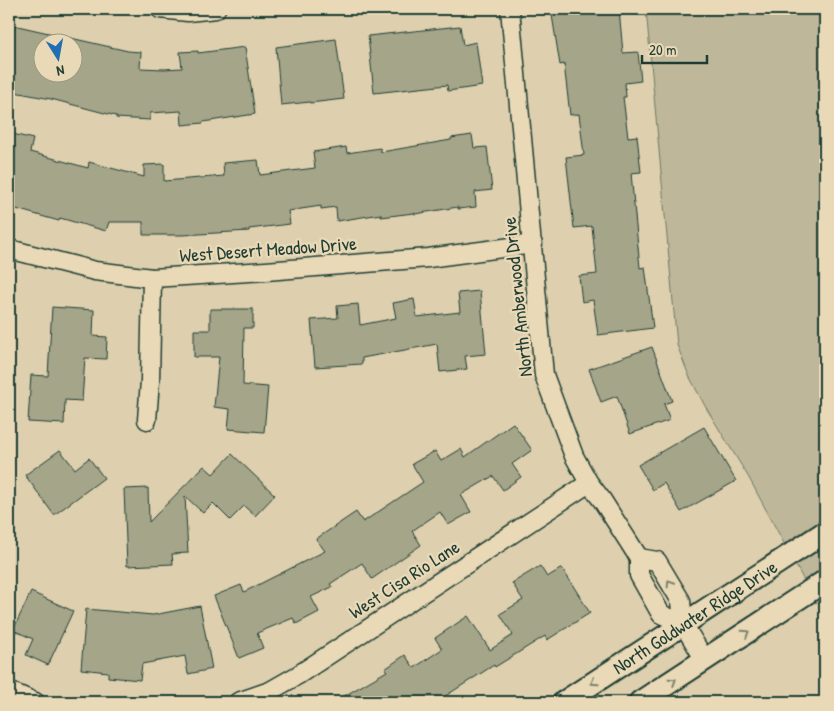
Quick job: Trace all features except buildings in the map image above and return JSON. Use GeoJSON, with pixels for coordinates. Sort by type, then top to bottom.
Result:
{"type":"FeatureCollection","features":[{"type":"Feature","properties":{"kind":"street"},"geometry":{"type":"LineString","coordinates":[[160,9],[188,12],[216,9]]}},
{"type":"Feature","properties":{"kind":"street","name":"North Amberwood Drive"},"geometry":{"type":"LineString","coordinates":[[510,9],[544,375],[574,456],[589,483],[639,558],[639,575],[661,614],[683,624]]}},
{"type":"Feature","properties":{"kind":"street","name":"West Desert Meadow Drive"},"geometry":{"type":"LineString","coordinates":[[9,250],[95,271],[152,278],[428,258],[533,244]]}},
{"type":"Feature","properties":{"kind":"street"},"geometry":{"type":"LineString","coordinates":[[147,420],[150,382],[152,278]]}},
{"type":"Feature","properties":{"kind":"street","name":"West Cisa Rio Lane"},"geometry":{"type":"LineString","coordinates":[[238,702],[270,691],[298,675],[589,483]]}},
{"type":"Feature","properties":{"kind":"street","name":"North Goldwater Ridge Drive"},"geometry":{"type":"LineString","coordinates":[[564,702],[825,532]]}},
{"type":"Feature","properties":{"kind":"street"},"geometry":{"type":"LineString","coordinates":[[639,558],[657,561],[681,600],[683,624],[705,660]]}},
{"type":"Feature","properties":{"kind":"street"},"geometry":{"type":"LineString","coordinates":[[640,702],[825,581]]}},
{"type":"Feature","properties":{"kind":"street"},"geometry":{"type":"LineString","coordinates":[[9,692],[35,702]]}},
{"type":"Feature","properties":{"kind":"shaded area"},"geometry":{"type":"Polygon","coordinates":[[[646,9],[825,9],[825,596],[816,603],[749,478],[705,406],[689,376],[677,345],[646,9]]]}}]}
